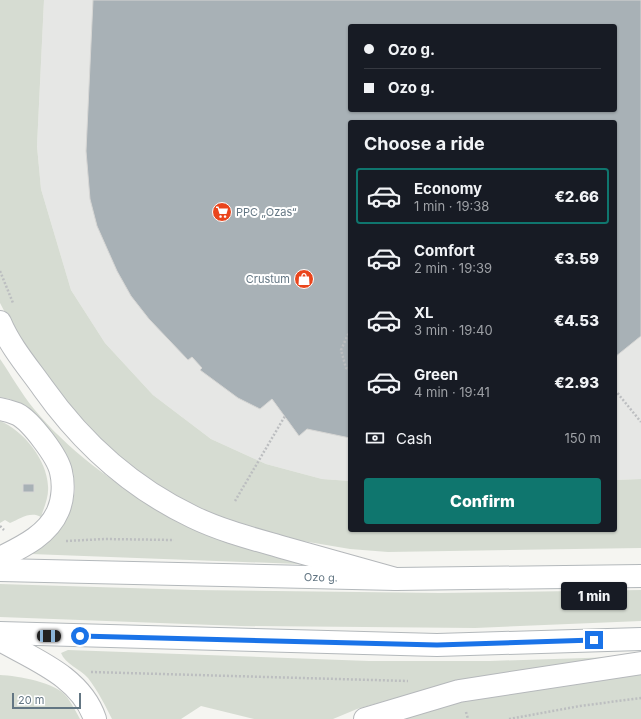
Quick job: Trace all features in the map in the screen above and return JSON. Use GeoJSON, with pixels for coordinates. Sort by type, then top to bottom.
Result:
{"type":"FeatureCollection","features":[{"type":"Feature","properties":{"kind":"main road"},"geometry":{"type":"LineString","coordinates":[[0,322],[25,363],[48,395],[86,441],[120,472],[160,500],[193,517],[222,528],[396,579]]}},
{"type":"Feature","properties":{"kind":"main road"},"geometry":{"type":"LineString","coordinates":[[0,409],[18,414],[34,428],[49,448],[61,470],[63,489],[58,511],[46,528],[32,541],[0,558]]}},
{"type":"Feature","properties":{"kind":"main road","name":"Ozo g."},"geometry":{"type":"LineString","coordinates":[[0,570],[396,579],[641,576]]}},
{"type":"Feature","properties":{"kind":"main road"},"geometry":{"type":"LineString","coordinates":[[0,634],[437,645],[641,639]]}},
{"type":"Feature","properties":{"kind":"main road"},"geometry":{"type":"LineString","coordinates":[[0,640],[56,671],[82,694],[95,719]]}},
{"type":"Feature","properties":{"kind":"main road"},"geometry":{"type":"LineString","coordinates":[[365,719],[459,691],[641,663]]}},
{"type":"Feature","properties":{"kind":"path"},"geometry":{"type":"LineString","coordinates":[[0,271],[14,305]]}},
{"type":"Feature","properties":{"kind":"path"},"geometry":{"type":"LineString","coordinates":[[348,334],[341,350],[346,368],[348,369]]}},
{"type":"Feature","properties":{"kind":"path"},"geometry":{"type":"LineString","coordinates":[[617,392],[641,422]]}},
{"type":"Feature","properties":{"kind":"path"},"geometry":{"type":"LineString","coordinates":[[235,501],[285,416]]}},
{"type":"Feature","properties":{"kind":"path"},"geometry":{"type":"LineString","coordinates":[[0,526],[4,531]]}},
{"type":"Feature","properties":{"kind":"path"},"geometry":{"type":"LineString","coordinates":[[46,528],[64,542],[105,539],[174,540]]}},
{"type":"Feature","properties":{"kind":"path"},"geometry":{"type":"LineString","coordinates":[[56,671],[415,681]]}},
{"type":"Feature","properties":{"kind":"path"},"geometry":{"type":"LineString","coordinates":[[459,691],[468,719]]}},
{"type":"Feature","properties":{"kind":"path"},"geometry":{"type":"LineString","coordinates":[[509,719],[580,706],[641,698]]}},
{"type":"Feature","properties":{"kind":"shaded area"},"geometry":{"type":"Polygon","coordinates":[[[0,0],[44,0],[37,146],[41,189],[71,290],[105,343],[153,395],[211,439],[266,464],[322,479],[348,481],[348,532],[617,532],[617,480],[641,479],[641,548],[388,552],[350,549],[261,534],[166,494],[87,431],[22,345],[0,303],[0,0]]]}},
{"type":"Feature","properties":{"kind":"shaded area","name":"PPC „Ozas“"},"geometry":{"type":"Polygon","coordinates":[[[44,0],[641,0],[641,479],[617,480],[617,120],[348,120],[348,481],[322,479],[266,464],[211,439],[153,395],[105,343],[71,290],[41,189],[37,146],[44,0]]]}},
{"type":"Feature","properties":{"kind":"shaded area"},"geometry":{"type":"Polygon","coordinates":[[[0,359],[29,403],[59,436],[88,462],[120,485],[154,506],[190,525],[263,553],[299,562],[299,564],[31,554],[55,536],[66,519],[72,506],[75,490],[73,471],[64,452],[31,412],[10,399],[0,397],[0,359]]]}},
{"type":"Feature","properties":{"kind":"shaded area"},"geometry":{"type":"Polygon","coordinates":[[[0,421],[9,426],[25,439],[39,457],[43,466],[47,476],[48,494],[41,517],[37,515],[29,515],[10,523],[5,520],[0,523],[0,421]]]}},
{"type":"Feature","properties":{"kind":"shaded area"},"geometry":{"type":"Polygon","coordinates":[[[0,584],[194,590],[440,593],[641,590],[641,621],[475,628],[240,626],[0,617],[0,584]]]}},
{"type":"Feature","properties":{"kind":"shaded area"},"geometry":{"type":"Polygon","coordinates":[[[68,650],[369,661],[490,661],[616,657],[417,692],[357,709],[333,719],[254,719],[201,706],[181,719],[112,719],[88,678],[63,657],[61,653],[68,650]]]}},
{"type":"Feature","properties":{"kind":"shaded area"},"geometry":{"type":"Polygon","coordinates":[[[641,671],[641,719],[384,719],[469,696],[641,671]]]}},
{"type":"Feature","properties":{"kind":"shaded area"},"geometry":{"type":"Polygon","coordinates":[[[0,675],[26,678],[54,687],[67,697],[80,719],[0,719],[0,675]]]}},
{"type":"Feature","properties":{"kind":"building","name":"PPC „Ozas“"},"geometry":{"type":"Polygon","coordinates":[[[93,0],[641,0],[641,336],[617,355],[617,120],[348,120],[348,438],[307,429],[299,436],[272,399],[260,409],[238,398],[200,370],[202,368],[192,357],[188,360],[149,319],[131,296],[117,271],[97,226],[90,199],[86,151],[93,0]]]}},
{"type":"Feature","properties":{"kind":"building"},"geometry":{"type":"Polygon","coordinates":[[[23,484],[34,484],[34,492],[23,492],[23,484]]]}},
{"type":"Feature","properties":{"kind":"place","name":"PPC „Ozas“"},"geometry":{"type":"Point","coordinates":[222,212]}},
{"type":"Feature","properties":{"kind":"place","name":"Crustum"},"geometry":{"type":"Point","coordinates":[304,279]}},
{"type":"Feature","properties":{"kind":"route"},"geometry":{"type":"LineString","coordinates":[[80,636],[437,645],[594,640]]}}]}
